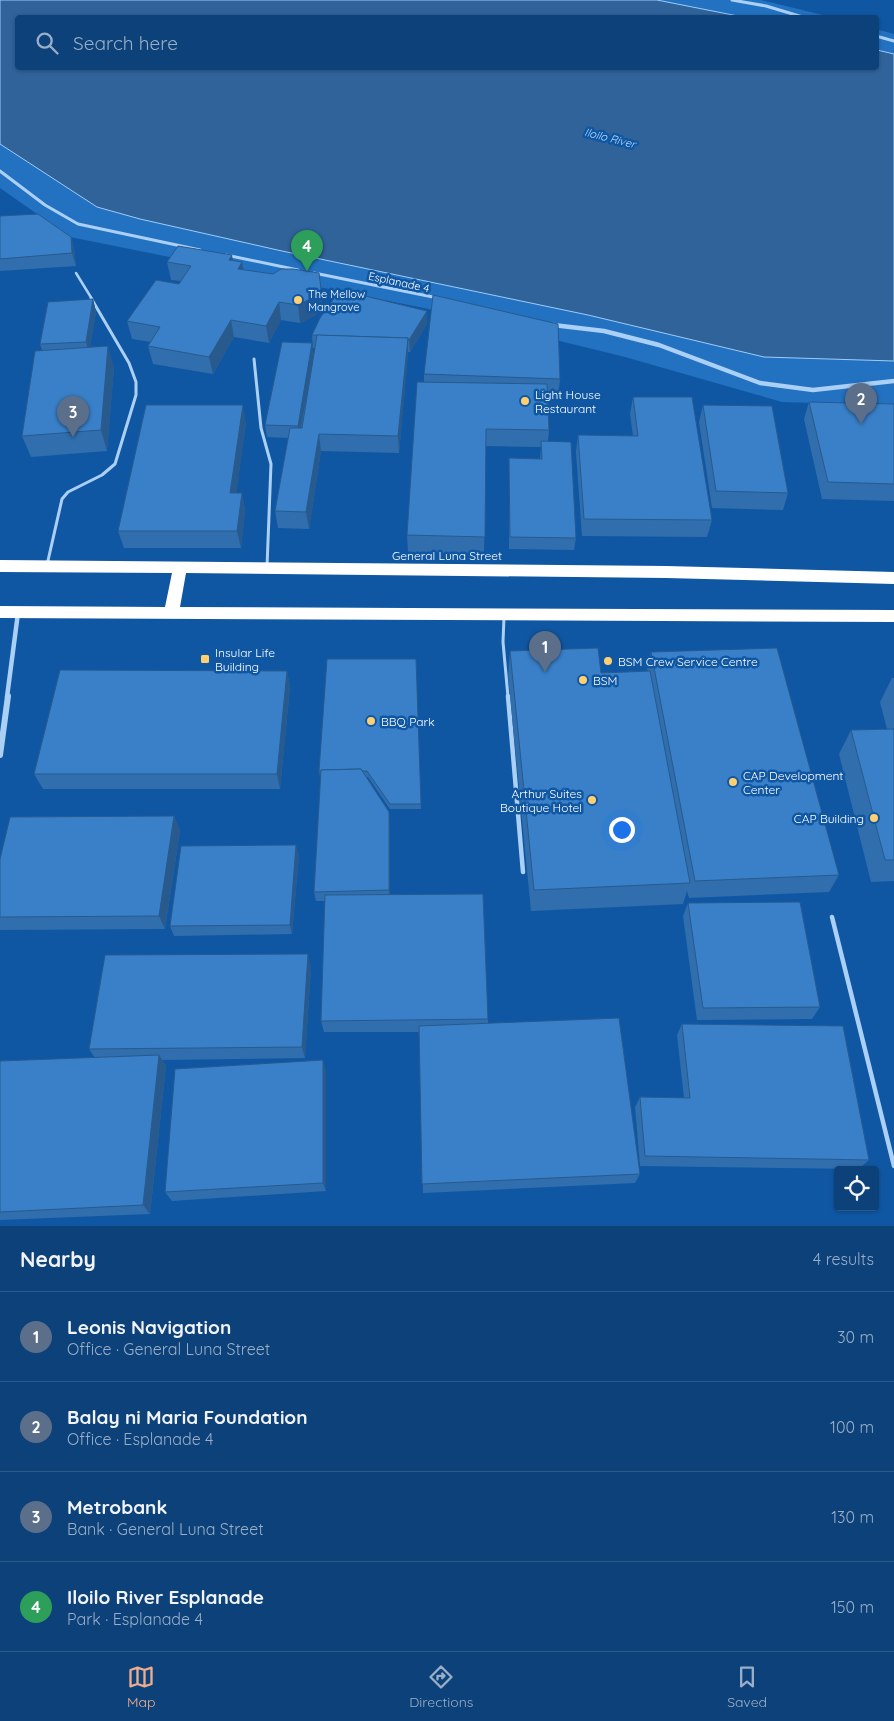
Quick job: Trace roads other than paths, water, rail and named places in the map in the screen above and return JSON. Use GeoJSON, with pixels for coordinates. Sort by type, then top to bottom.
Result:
{"type":"FeatureCollection","features":[{"type":"Feature","properties":{"kind":"highway","name":"General Luna Street"},"geometry":{"type":"LineString","coordinates":[[0,566],[666,572],[894,578]]}},
{"type":"Feature","properties":{"kind":"highway"},"geometry":{"type":"LineString","coordinates":[[171,614],[180,569]]}},
{"type":"Feature","properties":{"kind":"highway"},"geometry":{"type":"LineString","coordinates":[[0,612],[894,616]]}},
{"type":"Feature","properties":{"kind":"street"},"geometry":{"type":"LineString","coordinates":[[732,0],[766,6],[796,15]]}},
{"type":"Feature","properties":{"kind":"street"},"geometry":{"type":"LineString","coordinates":[[879,37],[894,41]]}},
{"type":"Feature","properties":{"kind":"street"},"geometry":{"type":"LineString","coordinates":[[0,171],[45,205],[78,224],[202,250]]}},
{"type":"Feature","properties":{"kind":"street","name":"Esplanade 4"},"geometry":{"type":"LineString","coordinates":[[222,254],[446,301]]}},
{"type":"Feature","properties":{"kind":"street"},"geometry":{"type":"LineString","coordinates":[[545,324],[604,331],[659,345],[760,383],[813,390],[894,381]]}},
{"type":"Feature","properties":{"kind":"street"},"geometry":{"type":"LineString","coordinates":[[0,755],[18,613]]}},
{"type":"Feature","properties":{"kind":"lane"},"geometry":{"type":"LineString","coordinates":[[46,567],[62,498],[68,492],[110,471],[115,464],[136,395],[136,382],[129,363],[76,273]]}},
{"type":"Feature","properties":{"kind":"lane"},"geometry":{"type":"LineString","coordinates":[[254,358],[261,428],[271,464],[267,569]]}},
{"type":"Feature","properties":{"kind":"lane"},"geometry":{"type":"LineString","coordinates":[[504,615],[503,642],[523,872]]}},
{"type":"Feature","properties":{"kind":"lane"},"geometry":{"type":"LineString","coordinates":[[832,917],[894,1166]]}},
{"type":"Feature","properties":{"kind":"water","name":"Iloilo River"},"geometry":{"type":"Polygon","coordinates":[[[0,0],[657,0],[733,15],[15,15],[15,70],[879,70],[879,50],[894,54],[894,361],[764,357],[588,315],[282,251],[140,219],[97,207],[0,144],[0,0]]]}},
{"type":"Feature","properties":{"kind":"place","name":"Iloilo River Esplanade"},"geometry":{"type":"Point","coordinates":[307,271]}},
{"type":"Feature","properties":{"kind":"place","name":"The Mellow Mangrove"},"geometry":{"type":"Point","coordinates":[298,300]}},
{"type":"Feature","properties":{"kind":"place","name":"Light House Restaurant"},"geometry":{"type":"Point","coordinates":[525,401]}},
{"type":"Feature","properties":{"kind":"place","name":"Balay ni Maria Foundation"},"geometry":{"type":"Point","coordinates":[861,424]}},
{"type":"Feature","properties":{"kind":"place","name":"Metrobank"},"geometry":{"type":"Point","coordinates":[73,437]}},
{"type":"Feature","properties":{"kind":"place","name":"Insular Life Building"},"geometry":{"type":"Point","coordinates":[205,659]}},
{"type":"Feature","properties":{"kind":"place","name":"BSM Crew Service Centre"},"geometry":{"type":"Point","coordinates":[608,661]}},
{"type":"Feature","properties":{"kind":"place","name":"Leonis Navigation"},"geometry":{"type":"Point","coordinates":[545,672]}},
{"type":"Feature","properties":{"kind":"place","name":"BSM"},"geometry":{"type":"Point","coordinates":[583,680]}},
{"type":"Feature","properties":{"kind":"place","name":"BBQ Park"},"geometry":{"type":"Point","coordinates":[371,721]}},
{"type":"Feature","properties":{"kind":"place","name":"CAP Development Center"},"geometry":{"type":"Point","coordinates":[733,782]}},
{"type":"Feature","properties":{"kind":"place","name":"Arthur Suites Boutique Hotel"},"geometry":{"type":"Point","coordinates":[592,800]}},
{"type":"Feature","properties":{"kind":"place","name":"CAP Building"},"geometry":{"type":"Point","coordinates":[874,818]}}]}
